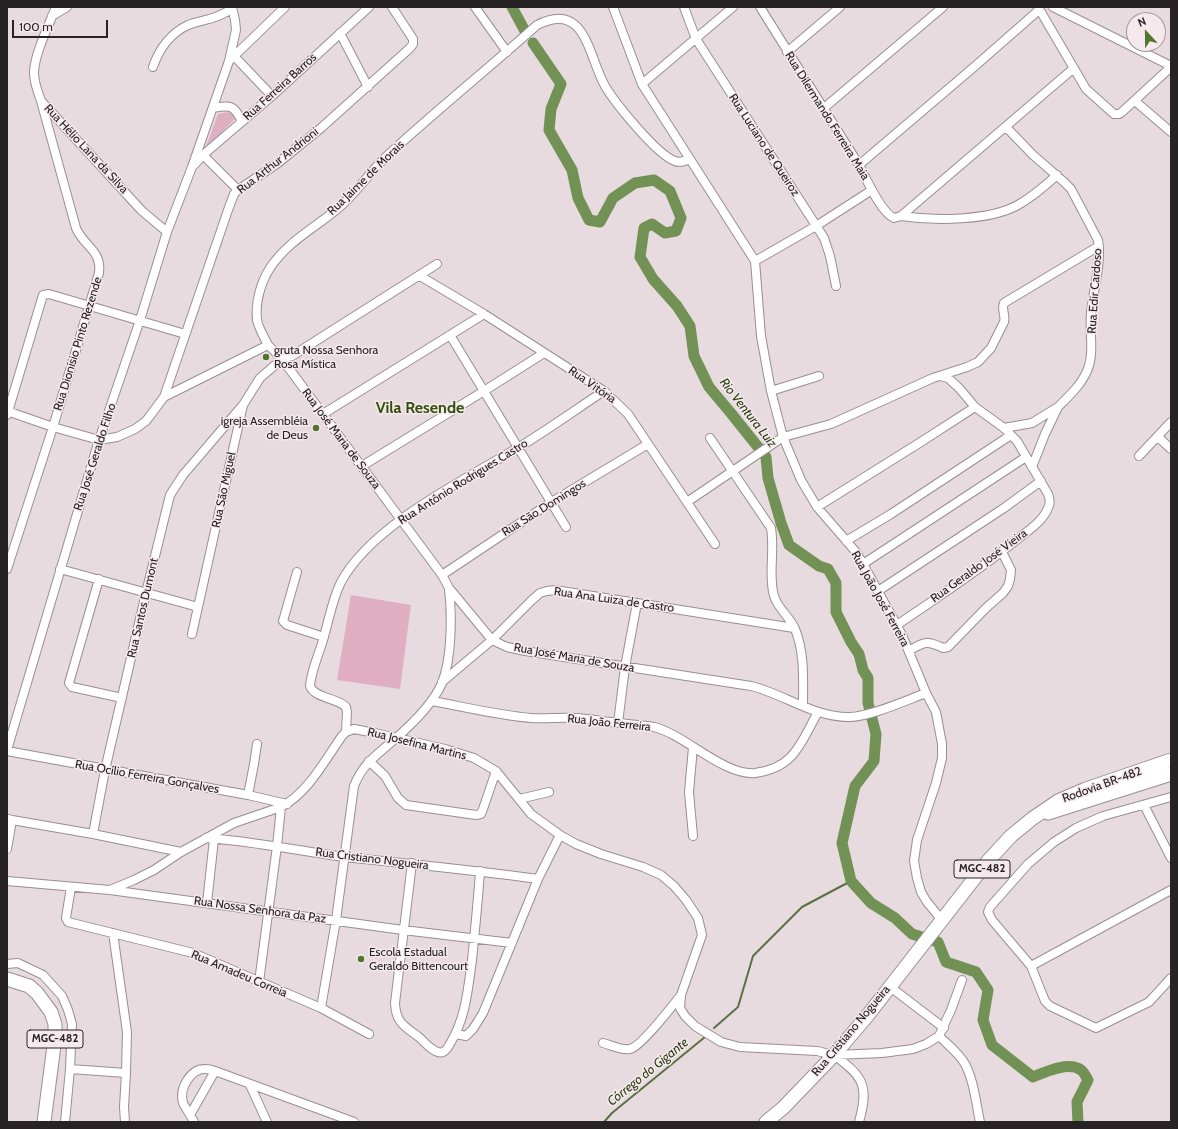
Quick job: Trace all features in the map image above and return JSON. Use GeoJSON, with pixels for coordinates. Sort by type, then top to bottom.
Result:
{"type":"FeatureCollection","features":[{"type":"Feature","properties":{"kind":"highway","name":"Rodovia BR-482"},"geometry":{"type":"LineString","coordinates":[[938,924],[1011,836],[1036,816],[1058,801],[1086,789],[1171,760]]}},
{"type":"Feature","properties":{"kind":"highway","name":"Rodovia BR-482"},"geometry":{"type":"LineString","coordinates":[[1036,816],[1171,774]]}},
{"type":"Feature","properties":{"kind":"highway","name":"Rua Cristiano Nogueira"},"geometry":{"type":"LineString","coordinates":[[766,1122],[783,1108],[834,1055],[868,1015],[938,924]]}},
{"type":"Feature","properties":{"kind":"highway","name":"MGC-482"},"geometry":{"type":"LineString","coordinates":[[7,979],[29,986],[37,993],[51,1012],[55,1024],[56,1038],[44,1122]]}},
{"type":"Feature","properties":{"kind":"street","name":"Rua Hélio Lana da Silva"},"geometry":{"type":"LineString","coordinates":[[56,7],[41,44],[35,65],[34,74],[41,101],[142,211],[167,232]]}},
{"type":"Feature","properties":{"kind":"street"},"geometry":{"type":"LineString","coordinates":[[52,16],[67,7]]}},
{"type":"Feature","properties":{"kind":"street"},"geometry":{"type":"LineString","coordinates":[[272,96],[232,59],[285,7]]}},
{"type":"Feature","properties":{"kind":"street","name":"Rua Ferreira Barros"},"geometry":{"type":"LineString","coordinates":[[192,167],[203,155],[272,96],[369,7]]}},
{"type":"Feature","properties":{"kind":"street","name":"Rua Arthur Andrioni"},"geometry":{"type":"LineString","coordinates":[[164,397],[234,194],[278,163],[321,128],[410,48],[412,39],[392,7]]}},
{"type":"Feature","properties":{"kind":"street"},"geometry":{"type":"LineString","coordinates":[[475,7],[507,52]]}},
{"type":"Feature","properties":{"kind":"street","name":"Rua João José Ferreira"},"geometry":{"type":"LineString","coordinates":[[613,7],[642,84],[756,261],[763,350],[771,391],[783,436],[802,480],[817,507],[846,540],[863,564],[910,650],[926,693],[936,712],[942,744],[942,758],[936,783],[917,840],[914,861],[921,892],[938,924]]}},
{"type":"Feature","properties":{"kind":"street","name":"Rua Luciano de Queiroz"},"geometry":{"type":"LineString","coordinates":[[684,7],[696,39],[828,247],[836,286]]}},
{"type":"Feature","properties":{"kind":"street"},"geometry":{"type":"LineString","coordinates":[[642,84],[733,7]]}},
{"type":"Feature","properties":{"kind":"street","name":"Rua Dilermando Ferreira Maia"},"geometry":{"type":"LineString","coordinates":[[760,7],[859,165],[887,214],[894,218],[899,217]]}},
{"type":"Feature","properties":{"kind":"street"},"geometry":{"type":"LineString","coordinates":[[787,52],[840,7]]}},
{"type":"Feature","properties":{"kind":"street"},"geometry":{"type":"LineString","coordinates":[[824,108],[943,7]]}},
{"type":"Feature","properties":{"kind":"street"},"geometry":{"type":"LineString","coordinates":[[859,165],[968,72],[1038,8],[1089,93],[1114,114],[1119,114],[1122,112],[1171,67],[1053,7]]}},
{"type":"Feature","properties":{"kind":"street"},"geometry":{"type":"LineString","coordinates":[[153,67],[156,56],[177,32],[189,24],[209,19],[232,8]]}},
{"type":"Feature","properties":{"kind":"street","name":"Rua José Geraldo Filho"},"geometry":{"type":"LineString","coordinates":[[7,751],[99,440],[140,320],[167,232],[232,59],[236,25],[232,8]]}},
{"type":"Feature","properties":{"kind":"street","name":"Rua Jaime de Morais"},"geometry":{"type":"LineString","coordinates":[[268,345],[258,320],[257,308],[259,294],[264,281],[270,268],[278,258],[299,237],[339,208],[390,153],[537,25],[547,20],[558,18],[568,21],[578,27],[584,35],[598,73],[605,86],[640,131],[672,159],[680,162],[690,159]]}},
{"type":"Feature","properties":{"kind":"street"},"geometry":{"type":"LineString","coordinates":[[340,33],[368,87]]}},
{"type":"Feature","properties":{"kind":"street"},"geometry":{"type":"LineString","coordinates":[[899,217],[1074,68]]}},
{"type":"Feature","properties":{"kind":"street","name":"Rua Dionísio Pinto Rezende"},"geometry":{"type":"LineString","coordinates":[[7,569],[53,427],[99,273],[100,265],[99,258],[82,239],[76,228],[41,101]]}},
{"type":"Feature","properties":{"kind":"street"},"geometry":{"type":"LineString","coordinates":[[1135,101],[1171,132]]}},
{"type":"Feature","properties":{"kind":"street"},"geometry":{"type":"LineString","coordinates":[[213,108],[225,106],[232,107],[235,109],[242,121]]}},
{"type":"Feature","properties":{"kind":"street","name":"Rua Edir Cardoso"},"geometry":{"type":"LineString","coordinates":[[1006,127],[1033,155],[1057,175],[1075,196],[1096,236],[1099,246],[1091,314],[1090,365],[1087,373],[1078,386],[1058,407]]}},
{"type":"Feature","properties":{"kind":"street"},"geometry":{"type":"LineString","coordinates":[[203,155],[238,190]]}},
{"type":"Feature","properties":{"kind":"street"},"geometry":{"type":"LineString","coordinates":[[899,217],[923,219],[950,218],[987,216],[1000,213],[1019,205],[1057,175]]}},
{"type":"Feature","properties":{"kind":"street"},"geometry":{"type":"LineString","coordinates":[[756,261],[816,226],[872,190]]}},
{"type":"Feature","properties":{"kind":"street"},"geometry":{"type":"LineString","coordinates":[[687,502],[783,436],[831,424],[940,376],[972,365],[988,353],[994,343],[1005,319],[1004,303],[1099,246]]}},
{"type":"Feature","properties":{"kind":"street","name":"Rua São Miguel"},"geometry":{"type":"LineString","coordinates":[[192,634],[243,405],[260,378],[282,359],[299,352],[437,264]]}},
{"type":"Feature","properties":{"kind":"street","name":"Rua Vitória"},"geometry":{"type":"LineString","coordinates":[[420,276],[484,314],[604,391],[628,414],[715,544]]}},
{"type":"Feature","properties":{"kind":"street"},"geometry":{"type":"LineString","coordinates":[[185,334],[49,294],[43,294],[7,412],[99,440],[118,437],[135,429],[146,421],[164,397],[268,345]]}},
{"type":"Feature","properties":{"kind":"street"},"geometry":{"type":"LineString","coordinates":[[322,414],[484,314]]}},
{"type":"Feature","properties":{"kind":"street"},"geometry":{"type":"LineString","coordinates":[[450,335],[566,528]]}},
{"type":"Feature","properties":{"kind":"street","name":"Rua José Maria de Souza"},"geometry":{"type":"LineString","coordinates":[[268,345],[282,359],[362,466],[442,574],[449,588],[492,640],[507,647],[524,651],[751,686],[765,690],[818,712],[841,717],[852,717],[865,714],[926,693]]}},
{"type":"Feature","properties":{"kind":"street"},"geometry":{"type":"LineString","coordinates":[[362,466],[544,353]]}},
{"type":"Feature","properties":{"kind":"street"},"geometry":{"type":"LineString","coordinates":[[771,391],[819,376]]}},
{"type":"Feature","properties":{"kind":"street","name":"Rua Geraldo José Vieira"},"geometry":{"type":"LineString","coordinates":[[897,625],[1002,552],[1034,526],[1048,509],[1050,499],[1017,441],[1004,428],[975,407],[948,378],[940,376]]}},
{"type":"Feature","properties":{"kind":"street","name":"Rua Antônio Rodrigues Castro"},"geometry":{"type":"LineString","coordinates":[[346,732],[346,707],[314,692],[310,686],[334,599],[342,582],[362,554],[401,520],[445,490],[517,448],[604,391]]}},
{"type":"Feature","properties":{"kind":"street","name":"Rua Santos Dumont"},"geometry":{"type":"LineString","coordinates":[[92,834],[105,770],[170,495],[183,475],[243,405]]}},
{"type":"Feature","properties":{"kind":"street"},"geometry":{"type":"LineString","coordinates":[[817,507],[975,407]]}},
{"type":"Feature","properties":{"kind":"street"},"geometry":{"type":"LineString","coordinates":[[1004,428],[1032,423],[1058,407]]}},
{"type":"Feature","properties":{"kind":"street"},"geometry":{"type":"LineString","coordinates":[[1032,467],[1043,438],[1058,407]]}},
{"type":"Feature","properties":{"kind":"street"},"geometry":{"type":"LineString","coordinates":[[1139,456],[1171,422]]}},
{"type":"Feature","properties":{"kind":"street"},"geometry":{"type":"LineString","coordinates":[[846,540],[891,514],[1011,435]]}},
{"type":"Feature","properties":{"kind":"street"},"geometry":{"type":"LineString","coordinates":[[1158,437],[1171,449]]}},
{"type":"Feature","properties":{"kind":"street"},"geometry":{"type":"LineString","coordinates":[[710,438],[771,528],[773,540],[773,594],[779,607],[794,628],[799,639],[802,653],[803,706]]}},
{"type":"Feature","properties":{"kind":"street","name":"Rua São Domingos"},"geometry":{"type":"LineString","coordinates":[[442,574],[550,503],[648,444]]}},
{"type":"Feature","properties":{"kind":"street"},"geometry":{"type":"LineString","coordinates":[[863,564],[1026,457]]}},
{"type":"Feature","properties":{"kind":"street"},"geometry":{"type":"LineString","coordinates":[[878,591],[1041,481]]}},
{"type":"Feature","properties":{"kind":"street"},"geometry":{"type":"LineString","coordinates":[[910,650],[927,642],[932,642],[943,648],[948,647],[986,608],[1003,593],[1010,579],[1012,570],[1002,552]]}},
{"type":"Feature","properties":{"kind":"street"},"geometry":{"type":"LineString","coordinates":[[60,569],[198,607]]}},
{"type":"Feature","properties":{"kind":"street"},"geometry":{"type":"LineString","coordinates":[[297,572],[283,621],[287,625],[324,637]]}},
{"type":"Feature","properties":{"kind":"street"},"geometry":{"type":"LineString","coordinates":[[99,580],[69,683],[72,687],[122,698]]}},
{"type":"Feature","properties":{"kind":"street"},"geometry":{"type":"LineString","coordinates":[[321,1008],[336,920],[354,786],[357,778],[369,761],[396,738],[432,700],[442,682],[448,659],[451,630],[449,588]]}},
{"type":"Feature","properties":{"kind":"street","name":"Rua Ana Luiza de Castro"},"geometry":{"type":"LineString","coordinates":[[442,682],[492,640],[540,593],[546,591],[555,590],[794,628]]}},
{"type":"Feature","properties":{"kind":"street"},"geometry":{"type":"LineString","coordinates":[[618,723],[625,667],[636,603]]}},
{"type":"Feature","properties":{"kind":"street","name":"Rua João Ferreira"},"geometry":{"type":"LineString","coordinates":[[432,700],[510,716],[532,718],[576,718],[655,727],[675,736],[723,764],[739,771],[753,773],[766,771],[791,758],[800,747],[818,712]]}},
{"type":"Feature","properties":{"kind":"street","name":"Rua Josefina Martins"},"geometry":{"type":"LineString","coordinates":[[346,732],[354,729],[445,749],[474,758],[496,771],[531,814],[560,835],[595,851],[643,867],[661,875],[674,886],[686,900],[698,918],[702,936],[697,954],[681,995],[680,1008],[685,1016],[695,1026],[721,1042],[740,1047],[816,1051],[834,1055],[897,1052],[913,1049],[926,1044],[939,1036],[944,1028],[962,980]]}},
{"type":"Feature","properties":{"kind":"street"},"geometry":{"type":"LineString","coordinates":[[110,890],[154,870],[181,852],[210,838],[239,821],[284,806],[303,789],[346,732]]}},
{"type":"Feature","properties":{"kind":"street"},"geometry":{"type":"LineString","coordinates":[[248,795],[257,744]]}},
{"type":"Feature","properties":{"kind":"street"},"geometry":{"type":"LineString","coordinates":[[693,747],[689,792],[693,836]]}},
{"type":"Feature","properties":{"kind":"street","name":"Rua Ocílio Ferreira Gonçalves"},"geometry":{"type":"LineString","coordinates":[[7,751],[248,795],[284,806]]}},
{"type":"Feature","properties":{"kind":"street"},"geometry":{"type":"LineString","coordinates":[[369,761],[385,776],[398,798],[406,805],[476,815],[481,814],[496,771]]}},
{"type":"Feature","properties":{"kind":"street"},"geometry":{"type":"LineString","coordinates":[[519,800],[548,792]]}},
{"type":"Feature","properties":{"kind":"street"},"geometry":{"type":"LineString","coordinates":[[1171,797],[1103,816],[1076,828],[1054,842],[1028,864],[990,907],[988,912],[992,920],[1031,966],[1045,1001],[1050,1006],[1096,1028],[1149,1002],[1171,978]]}},
{"type":"Feature","properties":{"kind":"street"},"geometry":{"type":"LineString","coordinates":[[1144,805],[1171,858]]}},
{"type":"Feature","properties":{"kind":"street"},"geometry":{"type":"LineString","coordinates":[[259,982],[277,846],[284,806]]}},
{"type":"Feature","properties":{"kind":"street"},"geometry":{"type":"LineString","coordinates":[[7,849],[10,820],[92,834],[181,852]]}},
{"type":"Feature","properties":{"kind":"street"},"geometry":{"type":"LineString","coordinates":[[456,1034],[466,1036],[484,1013],[538,879],[560,835]]}},
{"type":"Feature","properties":{"kind":"street"},"geometry":{"type":"LineString","coordinates":[[207,903],[210,838]]}},
{"type":"Feature","properties":{"kind":"street","name":"Rua Cristiano Nogueira"},"geometry":{"type":"LineString","coordinates":[[210,838],[277,846],[344,857],[412,863],[538,879]]}},
{"type":"Feature","properties":{"kind":"street"},"geometry":{"type":"LineString","coordinates":[[412,863],[395,1003],[396,1014],[403,1024],[431,1047],[441,1052],[448,1047],[456,1034],[465,1006],[474,938],[480,871]]}},
{"type":"Feature","properties":{"kind":"street","name":"Rua Nossa Senhora da Paz"},"geometry":{"type":"LineString","coordinates":[[7,881],[110,890],[403,930],[512,943]]}},
{"type":"Feature","properties":{"kind":"street","name":"Rua Amadeu Correia"},"geometry":{"type":"LineString","coordinates":[[71,886],[66,918],[68,922],[193,953],[321,1008],[369,1034]]}},
{"type":"Feature","properties":{"kind":"street"},"geometry":{"type":"LineString","coordinates":[[1031,966],[1171,890]]}},
{"type":"Feature","properties":{"kind":"street"},"geometry":{"type":"LineString","coordinates":[[113,933],[127,1032],[124,1108],[125,1122]]}},
{"type":"Feature","properties":{"kind":"street"},"geometry":{"type":"LineString","coordinates":[[7,964],[18,963],[43,975],[62,996],[68,1010],[72,1024],[70,1069],[65,1122]]}},
{"type":"Feature","properties":{"kind":"street"},"geometry":{"type":"LineString","coordinates":[[889,986],[944,1028]]}},
{"type":"Feature","properties":{"kind":"street"},"geometry":{"type":"LineString","coordinates":[[603,1043],[626,1049],[633,1048],[659,1023],[681,995]]}},
{"type":"Feature","properties":{"kind":"street"},"geometry":{"type":"LineString","coordinates":[[939,1036],[965,1064],[980,1122]]}},
{"type":"Feature","properties":{"kind":"street"},"geometry":{"type":"LineString","coordinates":[[834,1055],[850,1067],[864,1087],[864,1104],[859,1122]]}},
{"type":"Feature","properties":{"kind":"street"},"geometry":{"type":"LineString","coordinates":[[70,1069],[126,1073]]}},
{"type":"Feature","properties":{"kind":"street"},"geometry":{"type":"LineString","coordinates":[[192,1118],[183,1102],[182,1090],[186,1080],[196,1072],[205,1069],[215,1071],[354,1122]]}},
{"type":"Feature","properties":{"kind":"street"},"geometry":{"type":"LineString","coordinates":[[192,1118],[215,1071]]}},
{"type":"Feature","properties":{"kind":"street"},"geometry":{"type":"LineString","coordinates":[[250,1085],[267,1122]]}},
{"type":"Feature","properties":{"kind":"shaded area"},"geometry":{"type":"Polygon","coordinates":[[[228,112],[237,117],[205,149],[218,114],[228,112]]]}},
{"type":"Feature","properties":{"kind":"shaded area"},"geometry":{"type":"Polygon","coordinates":[[[351,595],[411,605],[400,689],[337,680],[351,595]]]}},
{"type":"Feature","properties":{"kind":"waterway","name":"Rio Ventura Luiz"},"geometry":{"type":"LineString","coordinates":[[512,7],[526,33]]}},
{"type":"Feature","properties":{"kind":"waterway","name":"Rio Ventura Luiz"},"geometry":{"type":"LineString","coordinates":[[533,43],[561,84],[551,109],[549,130],[572,170],[578,198],[589,220],[600,222],[613,198],[635,183],[654,180],[670,191],[681,218],[676,231],[665,233],[652,224],[644,228],[640,257],[653,279],[677,306],[690,326],[694,356],[709,387],[766,457],[768,478],[789,545],[819,566],[828,569],[836,583],[836,612],[851,642],[859,654],[863,670],[868,678],[868,703],[876,734],[874,761],[855,786],[842,843],[851,881],[871,903],[895,918],[912,934],[938,942],[946,962],[976,972],[988,990],[983,1020],[992,1045],[1033,1077],[1050,1070],[1064,1067],[1076,1068],[1084,1073],[1088,1080],[1077,1102],[1078,1122]]}},
{"type":"Feature","properties":{"kind":"waterway","name":"Córrego do Gigante"},"geometry":{"type":"LineString","coordinates":[[714,1028],[738,1007],[753,956],[802,907],[851,881]]}},
{"type":"Feature","properties":{"kind":"waterway","name":"Córrego do Gigante"},"geometry":{"type":"LineString","coordinates":[[604,1122],[612,1113],[705,1037]]}},
{"type":"Feature","properties":{"kind":"place","name":"gruta Nossa Senhora Rosa Mística"},"geometry":{"type":"Point","coordinates":[266,357]}},
{"type":"Feature","properties":{"kind":"place","name":"igreja Assembléia de Deus"},"geometry":{"type":"Point","coordinates":[316,428]}},
{"type":"Feature","properties":{"kind":"place","name":"Escola Estadual Geraldo Bittencourt"},"geometry":{"type":"Point","coordinates":[361,959]}},
{"type":"Feature","properties":{"kind":"district","name":"Vila Resende"},"geometry":{"type":"Point","coordinates":[420,408]}}]}
